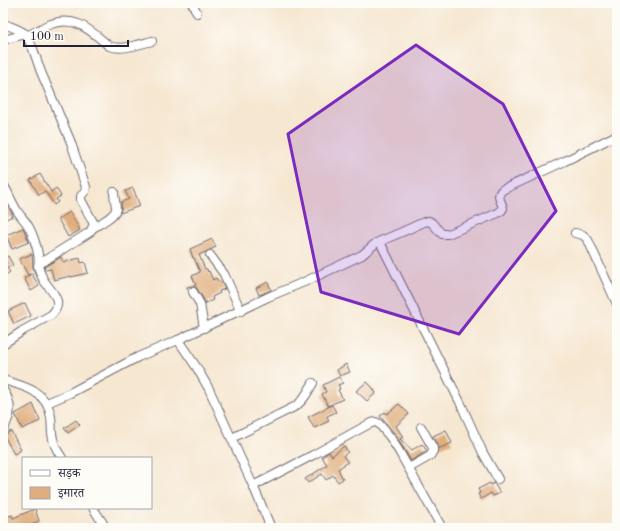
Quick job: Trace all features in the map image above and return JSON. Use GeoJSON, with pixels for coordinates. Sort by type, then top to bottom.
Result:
{"type":"FeatureCollection","features":[{"type":"Feature","properties":{"kind":"street"},"geometry":{"type":"LineString","coordinates":[[192,3],[197,13]]}},
{"type":"Feature","properties":{"kind":"street"},"geometry":{"type":"LineString","coordinates":[[3,40],[27,35],[48,25],[62,21],[70,21],[87,28],[113,48],[152,41]]}},
{"type":"Feature","properties":{"kind":"street"},"geometry":{"type":"LineString","coordinates":[[3,23],[19,29],[27,35],[75,153],[86,187],[81,197],[94,224],[93,228]]}},
{"type":"Feature","properties":{"kind":"street"},"geometry":{"type":"LineString","coordinates":[[47,403],[70,394],[138,358],[362,255],[376,244],[427,221],[432,223],[442,234],[448,234],[498,213],[503,208],[498,197],[502,190],[617,135]]}},
{"type":"Feature","properties":{"kind":"street"},"geometry":{"type":"LineString","coordinates":[[3,184],[30,231],[36,247],[39,264],[38,266],[43,279],[55,295],[57,301],[56,309],[51,315],[3,344]]}},
{"type":"Feature","properties":{"kind":"street"},"geometry":{"type":"LineString","coordinates":[[39,264],[90,232],[93,228],[110,217],[116,209],[114,192]]}},
{"type":"Feature","properties":{"kind":"street"},"geometry":{"type":"LineString","coordinates":[[575,233],[583,235],[588,240],[617,304]]}},
{"type":"Feature","properties":{"kind":"street"},"geometry":{"type":"LineString","coordinates":[[380,242],[460,402],[486,459],[498,479]]}},
{"type":"Feature","properties":{"kind":"street"},"geometry":{"type":"LineString","coordinates":[[210,255],[224,274],[240,311]]}},
{"type":"Feature","properties":{"kind":"street"},"geometry":{"type":"LineString","coordinates":[[193,292],[200,304],[204,328]]}},
{"type":"Feature","properties":{"kind":"street"},"geometry":{"type":"LineString","coordinates":[[178,340],[209,389],[271,528]]}},
{"type":"Feature","properties":{"kind":"street"},"geometry":{"type":"LineString","coordinates":[[3,380],[19,384],[31,390],[43,398],[47,403],[51,419],[53,440],[61,457]]}},
{"type":"Feature","properties":{"kind":"street"},"geometry":{"type":"LineString","coordinates":[[232,438],[296,406],[305,397],[313,383]]}},
{"type":"Feature","properties":{"kind":"street"},"geometry":{"type":"LineString","coordinates":[[3,390],[8,398],[10,406],[8,418],[3,430]]}},
{"type":"Feature","properties":{"kind":"street"},"geometry":{"type":"LineString","coordinates":[[253,486],[375,422],[380,425],[409,468],[442,528]]}},
{"type":"Feature","properties":{"kind":"street"},"geometry":{"type":"LineString","coordinates":[[409,468],[430,456],[433,451],[433,448],[421,427]]}},
{"type":"Feature","properties":{"kind":"street"},"geometry":{"type":"LineString","coordinates":[[94,509],[106,528]]}},
{"type":"Feature","properties":{"kind":"highlighted area"},"geometry":{"type":"Polygon","coordinates":[[[416,45],[503,104],[556,211],[459,334],[321,292],[288,134],[416,45]]]}},
{"type":"Feature","properties":{"kind":"building"},"geometry":{"type":"Polygon","coordinates":[[[40,174],[51,192],[56,188],[61,196],[56,199],[58,202],[54,205],[45,191],[39,195],[30,180],[40,174]]]}},
{"type":"Feature","properties":{"kind":"building"},"geometry":{"type":"Polygon","coordinates":[[[133,188],[140,206],[120,213],[121,202],[129,199],[125,191],[133,188]]]}},
{"type":"Feature","properties":{"kind":"building"},"geometry":{"type":"Polygon","coordinates":[[[3,196],[13,216],[3,220],[3,196]]]}},
{"type":"Feature","properties":{"kind":"building"},"geometry":{"type":"Polygon","coordinates":[[[70,212],[80,230],[68,237],[58,219],[70,212]]]}},
{"type":"Feature","properties":{"kind":"building"},"geometry":{"type":"Polygon","coordinates":[[[23,228],[29,242],[12,249],[6,235],[23,228]]]}},
{"type":"Feature","properties":{"kind":"building"},"geometry":{"type":"Polygon","coordinates":[[[212,239],[216,247],[199,255],[205,269],[207,269],[208,272],[209,271],[213,280],[216,278],[219,282],[221,281],[225,289],[219,291],[220,293],[212,297],[213,300],[206,303],[196,287],[191,287],[188,290],[187,287],[196,285],[192,276],[200,272],[190,249],[212,239]]]}},
{"type":"Feature","properties":{"kind":"building"},"geometry":{"type":"Polygon","coordinates":[[[32,254],[35,273],[32,274],[39,286],[31,291],[24,278],[31,274],[28,275],[19,259],[32,254]]]}},
{"type":"Feature","properties":{"kind":"building"},"geometry":{"type":"Polygon","coordinates":[[[8,256],[13,265],[7,268],[10,272],[6,275],[3,271],[3,258],[8,256]]]}},
{"type":"Feature","properties":{"kind":"building"},"geometry":{"type":"Polygon","coordinates":[[[61,257],[63,262],[80,258],[81,263],[85,262],[88,273],[54,280],[51,269],[45,270],[44,267],[61,257]]]}},
{"type":"Feature","properties":{"kind":"building"},"geometry":{"type":"Polygon","coordinates":[[[268,282],[271,290],[259,295],[256,288],[268,282]]]}},
{"type":"Feature","properties":{"kind":"building"},"geometry":{"type":"Polygon","coordinates":[[[25,303],[31,316],[14,324],[8,311],[25,303]]]}},
{"type":"Feature","properties":{"kind":"building"},"geometry":{"type":"Polygon","coordinates":[[[346,364],[350,372],[340,376],[337,370],[346,364]]]}},
{"type":"Feature","properties":{"kind":"building"},"geometry":{"type":"Polygon","coordinates":[[[339,377],[343,383],[338,385],[340,389],[338,390],[343,399],[328,406],[322,394],[326,392],[323,385],[339,377]]]}},
{"type":"Feature","properties":{"kind":"building"},"geometry":{"type":"Polygon","coordinates":[[[367,382],[376,393],[367,401],[356,391],[367,382]]]}},
{"type":"Feature","properties":{"kind":"building"},"geometry":{"type":"Polygon","coordinates":[[[33,404],[40,421],[22,429],[15,414],[33,404]]]}},
{"type":"Feature","properties":{"kind":"building"},"geometry":{"type":"Polygon","coordinates":[[[399,404],[409,414],[396,426],[403,437],[400,439],[412,450],[422,444],[427,451],[411,461],[395,434],[380,416],[385,412],[387,414],[399,404]]]}},
{"type":"Feature","properties":{"kind":"building"},"geometry":{"type":"Polygon","coordinates":[[[332,405],[336,412],[327,416],[329,421],[314,428],[308,417],[332,405]]]}},
{"type":"Feature","properties":{"kind":"building"},"geometry":{"type":"Polygon","coordinates":[[[76,420],[80,425],[68,433],[64,428],[76,420]]]}},
{"type":"Feature","properties":{"kind":"building"},"geometry":{"type":"Polygon","coordinates":[[[446,430],[452,443],[438,449],[438,445],[433,436],[446,430]]]}},
{"type":"Feature","properties":{"kind":"building"},"geometry":{"type":"Polygon","coordinates":[[[11,431],[21,450],[14,454],[4,435],[11,431]]]}},
{"type":"Feature","properties":{"kind":"building"},"geometry":{"type":"Polygon","coordinates":[[[344,446],[348,452],[343,456],[348,462],[338,469],[343,479],[338,482],[333,475],[326,480],[322,474],[308,483],[305,479],[327,465],[322,457],[329,452],[332,456],[344,446]]]}},
{"type":"Feature","properties":{"kind":"building"},"geometry":{"type":"Polygon","coordinates":[[[490,483],[491,485],[494,483],[500,493],[493,496],[491,493],[481,499],[478,494],[480,493],[478,489],[490,483]]]}},
{"type":"Feature","properties":{"kind":"building"},"geometry":{"type":"Polygon","coordinates":[[[35,509],[39,521],[33,524],[35,528],[28,528],[26,524],[15,528],[6,528],[3,518],[12,515],[13,518],[35,509]]]}}]}
